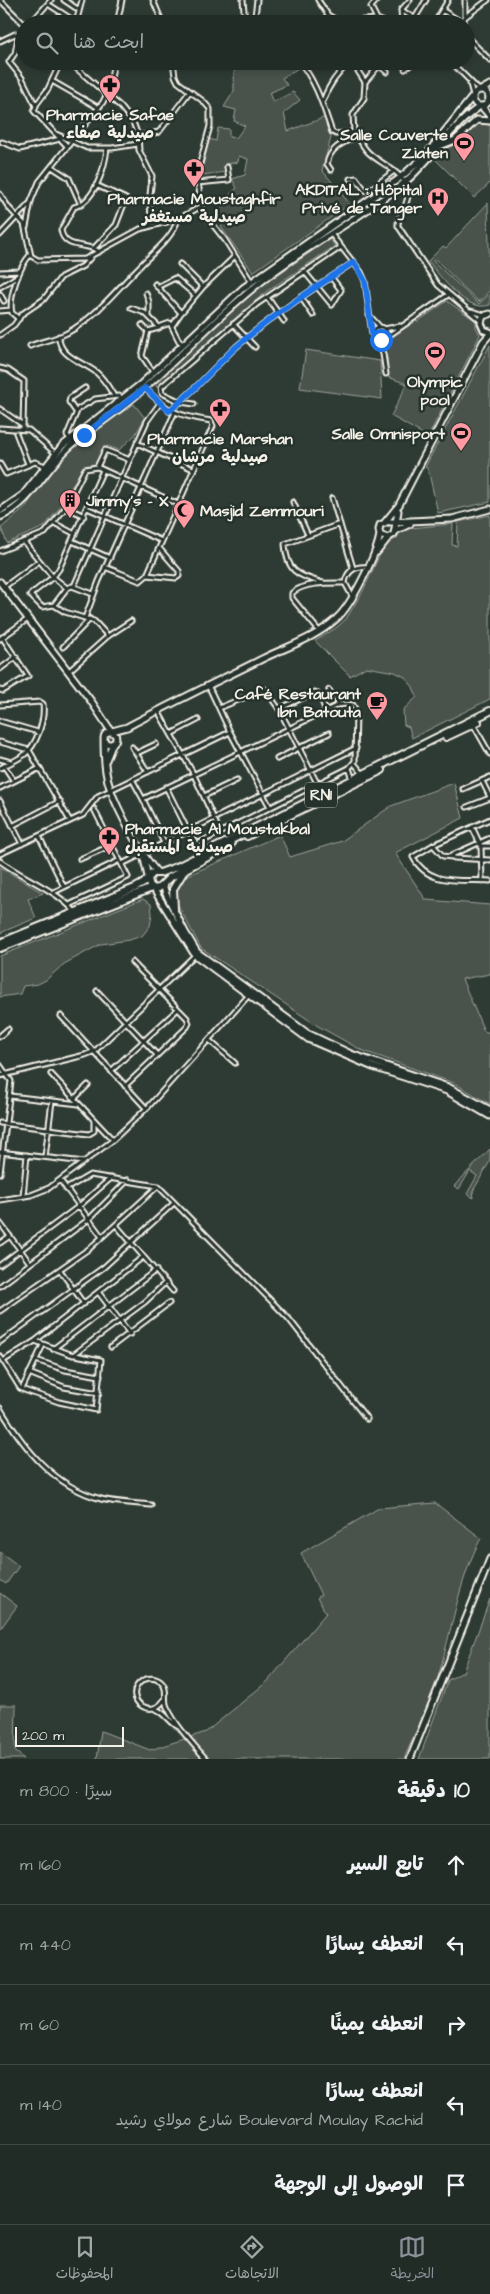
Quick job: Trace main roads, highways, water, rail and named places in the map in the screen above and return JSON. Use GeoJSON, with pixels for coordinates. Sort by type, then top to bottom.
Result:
{"type":"FeatureCollection","features":[{"type":"Feature","properties":{"kind":"highway","name":"RN1"},"geometry":{"type":"LineString","coordinates":[[0,948],[135,888],[153,873],[159,873],[179,866],[354,781],[472,722],[490,711]]}},
{"type":"Feature","properties":{"kind":"highway","name":"RN1"},"geometry":{"type":"LineString","coordinates":[[0,943],[153,888],[160,888],[169,878],[354,781],[363,774],[490,715]]}},
{"type":"Feature","properties":{"kind":"highway"},"geometry":{"type":"LineString","coordinates":[[174,909],[174,887],[187,868]]}},
{"type":"Feature","properties":{"kind":"highway"},"geometry":{"type":"LineString","coordinates":[[159,873],[164,878],[164,884]]}},
{"type":"Feature","properties":{"kind":"highway"},"geometry":{"type":"LineString","coordinates":[[148,878],[148,884],[153,888]]}},
{"type":"Feature","properties":{"kind":"main road"},"geometry":{"type":"LineString","coordinates":[[0,511],[23,494],[55,453],[70,439],[123,399],[153,373],[251,281],[402,180],[425,156],[473,95],[490,85]]}},
{"type":"Feature","properties":{"kind":"main road"},"geometry":{"type":"LineString","coordinates":[[0,517],[18,506],[29,496],[54,462],[66,450],[145,388],[232,305],[258,284],[402,180],[440,146],[466,116],[487,104],[489,98],[486,92],[480,90]]}},
{"type":"Feature","properties":{"kind":"main road"},"geometry":{"type":"LineString","coordinates":[[473,95],[473,101],[490,116]]}},
{"type":"Feature","properties":{"kind":"main road"},"geometry":{"type":"LineString","coordinates":[[440,146],[455,140],[477,120],[490,120]]}},
{"type":"Feature","properties":{"kind":"main road"},"geometry":{"type":"LineString","coordinates":[[483,342],[481,321],[488,314]]}},
{"type":"Feature","properties":{"kind":"main road"},"geometry":{"type":"LineString","coordinates":[[392,525],[399,506],[483,342],[490,333],[483,328]]}},
{"type":"Feature","properties":{"kind":"main road"},"geometry":{"type":"LineString","coordinates":[[373,556],[388,538],[392,536],[392,516],[399,506]]}},
{"type":"Feature","properties":{"kind":"main road"},"geometry":{"type":"LineString","coordinates":[[104,737],[111,731],[127,727],[208,685],[320,632],[338,618],[352,596],[373,556],[380,534],[379,527],[452,519],[490,509]]}},
{"type":"Feature","properties":{"kind":"main road"},"geometry":{"type":"LineString","coordinates":[[392,525],[418,522]]}},
{"type":"Feature","properties":{"kind":"main road"},"geometry":{"type":"LineString","coordinates":[[380,534],[388,538]]}},
{"type":"Feature","properties":{"kind":"main road"},"geometry":{"type":"LineString","coordinates":[[0,582],[111,731],[115,733],[115,741]]}},
{"type":"Feature","properties":{"kind":"main road"},"geometry":{"type":"LineString","coordinates":[[101,717],[105,763],[111,790],[143,854],[159,873]]}},
{"type":"Feature","properties":{"kind":"main road"},"geometry":{"type":"LineString","coordinates":[[105,763],[115,741],[127,727]]}},
{"type":"Feature","properties":{"kind":"main road"},"geometry":{"type":"LineString","coordinates":[[104,737],[107,743],[115,741]]}},
{"type":"Feature","properties":{"kind":"main road"},"geometry":{"type":"LineString","coordinates":[[143,854],[148,878]]}},
{"type":"Feature","properties":{"kind":"main road"},"geometry":{"type":"LineString","coordinates":[[164,884],[166,894],[198,952],[314,1037],[367,1060],[439,1083],[490,1110]]}},
{"type":"Feature","properties":{"kind":"main road"},"geometry":{"type":"LineString","coordinates":[[153,888],[195,955],[317,1044],[374,1067],[447,1091],[490,1116]]}},
{"type":"Feature","properties":{"kind":"main road"},"geometry":{"type":"LineString","coordinates":[[410,1759],[490,1559]]}},
{"type":"Feature","properties":{"kind":"place","name":"Pharmacie Safae صيدلية صفاء"},"geometry":{"type":"Point","coordinates":[110,104]}},
{"type":"Feature","properties":{"kind":"place","name":"Salle Couverte Ziaten"},"geometry":{"type":"Point","coordinates":[464,162]}},
{"type":"Feature","properties":{"kind":"place","name":"Pharmacie Moustaghfir صيدلية مستغفر"},"geometry":{"type":"Point","coordinates":[194,188]}},
{"type":"Feature","properties":{"kind":"place","name":"AKDITAL : Hôpital Privé de Tanger"},"geometry":{"type":"Point","coordinates":[438,217]}},
{"type":"Feature","properties":{"kind":"place","name":"Olympic pool"},"geometry":{"type":"Point","coordinates":[435,371]}},
{"type":"Feature","properties":{"kind":"place","name":"Pharmacie Marshan صيدلية مرشان"},"geometry":{"type":"Point","coordinates":[220,428]}},
{"type":"Feature","properties":{"kind":"place","name":"Salle Omnisport"},"geometry":{"type":"Point","coordinates":[461,452]}},
{"type":"Feature","properties":{"kind":"place","name":"Jimmy's - X"},"geometry":{"type":"Point","coordinates":[70,519]}},
{"type":"Feature","properties":{"kind":"place","name":"Masjid Zemmouri"},"geometry":{"type":"Point","coordinates":[184,529]}},
{"type":"Feature","properties":{"kind":"place","name":"Café Restaurant Ibn Batouta"},"geometry":{"type":"Point","coordinates":[377,721]}},
{"type":"Feature","properties":{"kind":"place","name":"Pharmacie Al Moustakbal صيدلية المستقبل"},"geometry":{"type":"Point","coordinates":[109,856]}}]}
